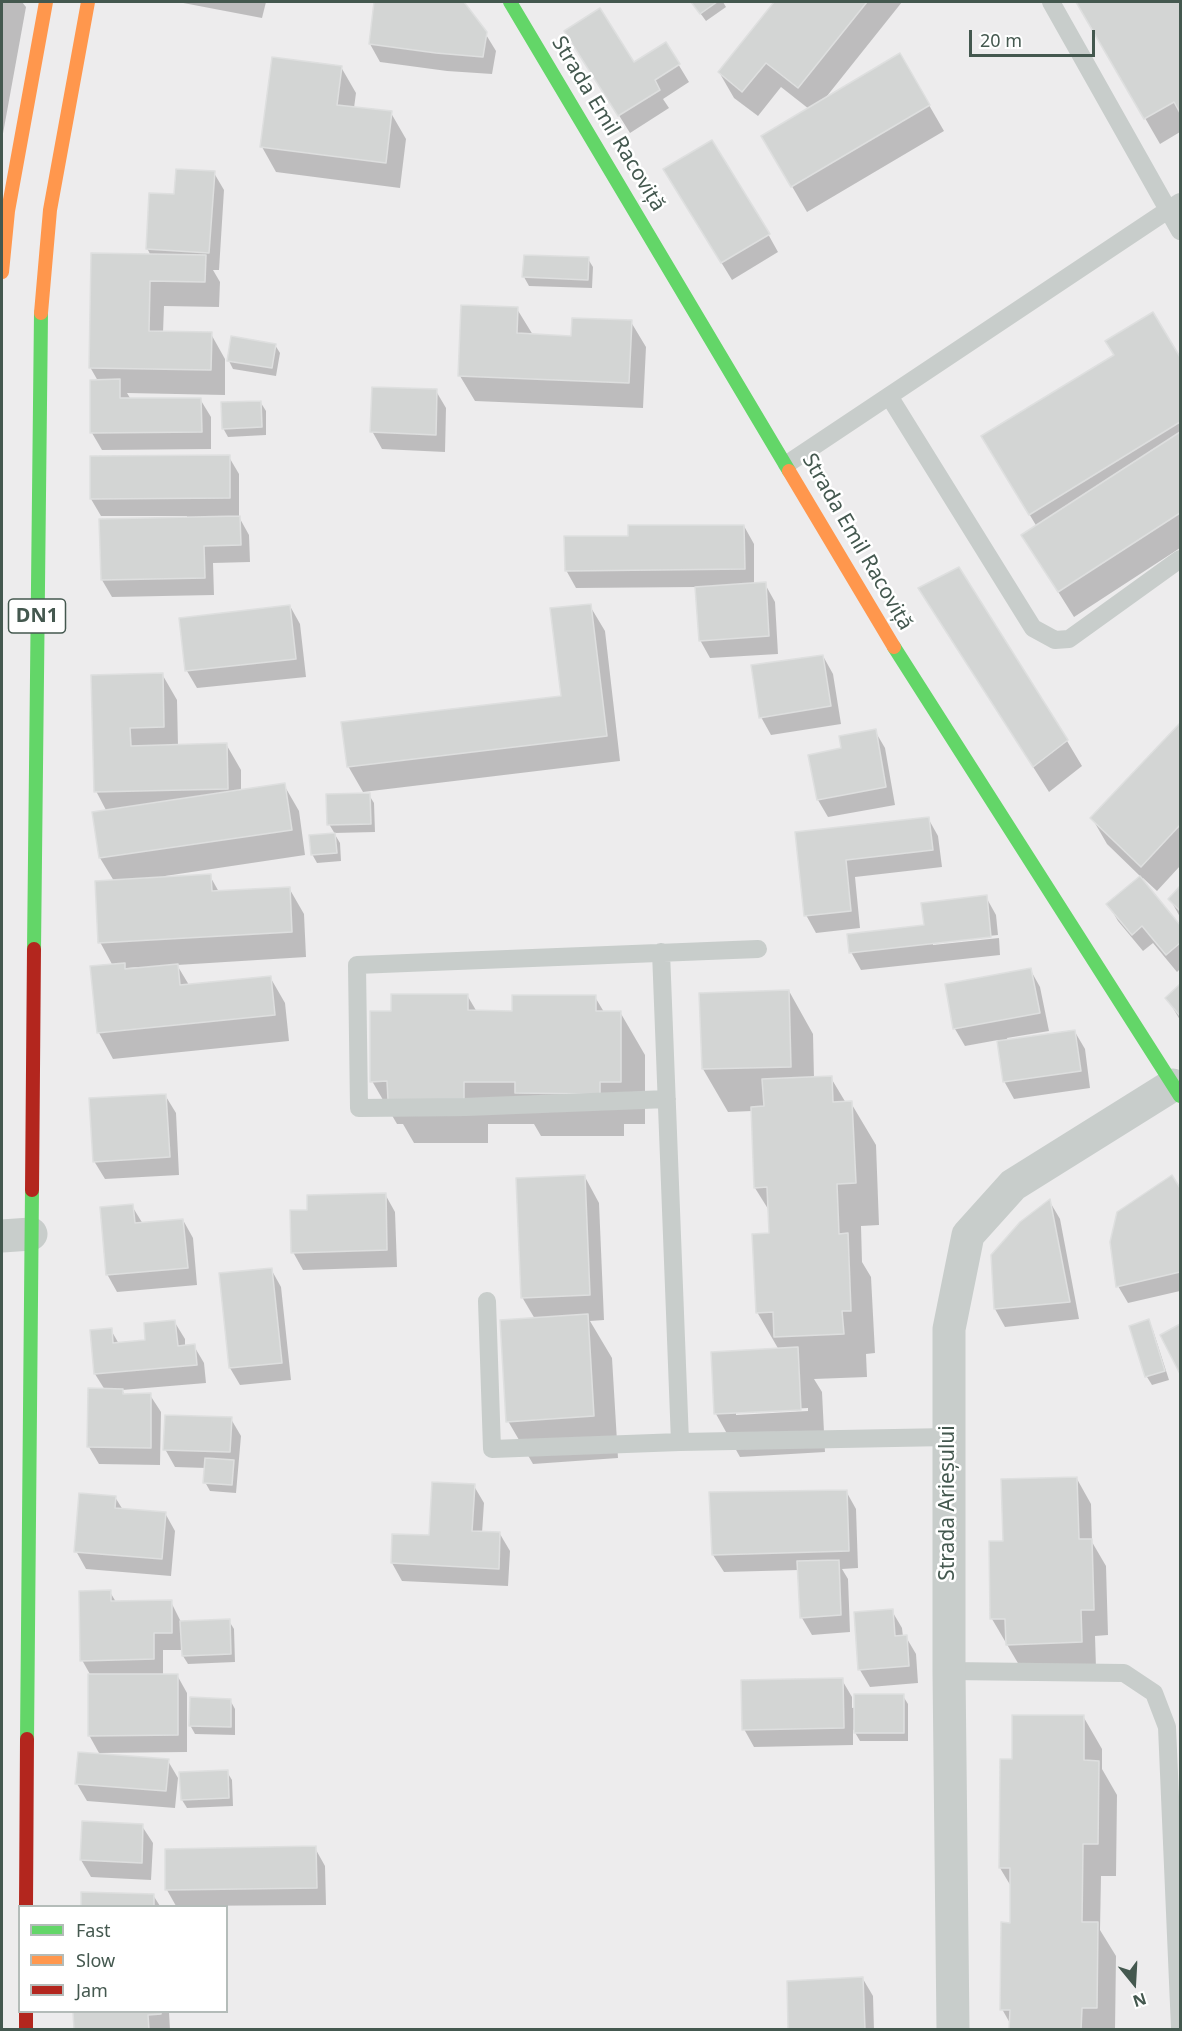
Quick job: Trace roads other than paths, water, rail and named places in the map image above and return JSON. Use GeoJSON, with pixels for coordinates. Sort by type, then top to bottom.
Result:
{"type":"FeatureCollection","features":[{"type":"Feature","properties":{"kind":"main road"},"geometry":{"type":"LineString","coordinates":[[2,272],[5,210],[45,2]]}},
{"type":"Feature","properties":{"kind":"main road","name":"DN1"},"geometry":{"type":"LineString","coordinates":[[26,1905],[16,1235],[40,328],[50,210],[88,2]]}},
{"type":"Feature","properties":{"kind":"main road","name":"Strada Emil Racoviță"},"geometry":{"type":"LineString","coordinates":[[510,2],[903,662],[1177,1090]]}},
{"type":"Feature","properties":{"kind":"main road"},"geometry":{"type":"LineString","coordinates":[[26,2013],[26,2030]]}},
{"type":"Feature","properties":{"kind":"street","name":"Strada Arieșului"},"geometry":{"type":"LineString","coordinates":[[952,2030],[948,1329],[968,1235],[1013,1185],[1177,1090]]}},
{"type":"Feature","properties":{"kind":"lane"},"geometry":{"type":"LineString","coordinates":[[1051,2],[1175,206],[1180,231]]}},
{"type":"Feature","properties":{"kind":"lane"},"geometry":{"type":"LineString","coordinates":[[786,464],[1175,206]]}},
{"type":"Feature","properties":{"kind":"lane"},"geometry":{"type":"LineString","coordinates":[[889,396],[1033,628],[1055,640],[1069,639],[1180,559]]}},
{"type":"Feature","properties":{"kind":"lane"},"geometry":{"type":"LineString","coordinates":[[667,1099],[465,1107],[359,1108],[357,965],[758,949]]}},
{"type":"Feature","properties":{"kind":"lane"},"geometry":{"type":"LineString","coordinates":[[661,952],[680,1442]]}},
{"type":"Feature","properties":{"kind":"lane"},"geometry":{"type":"LineString","coordinates":[[487,1301],[492,1449],[680,1442],[948,1437]]}},
{"type":"Feature","properties":{"kind":"lane"},"geometry":{"type":"LineString","coordinates":[[949,1671],[1124,1673],[1154,1693],[1167,1727],[1180,2028]]}}]}
